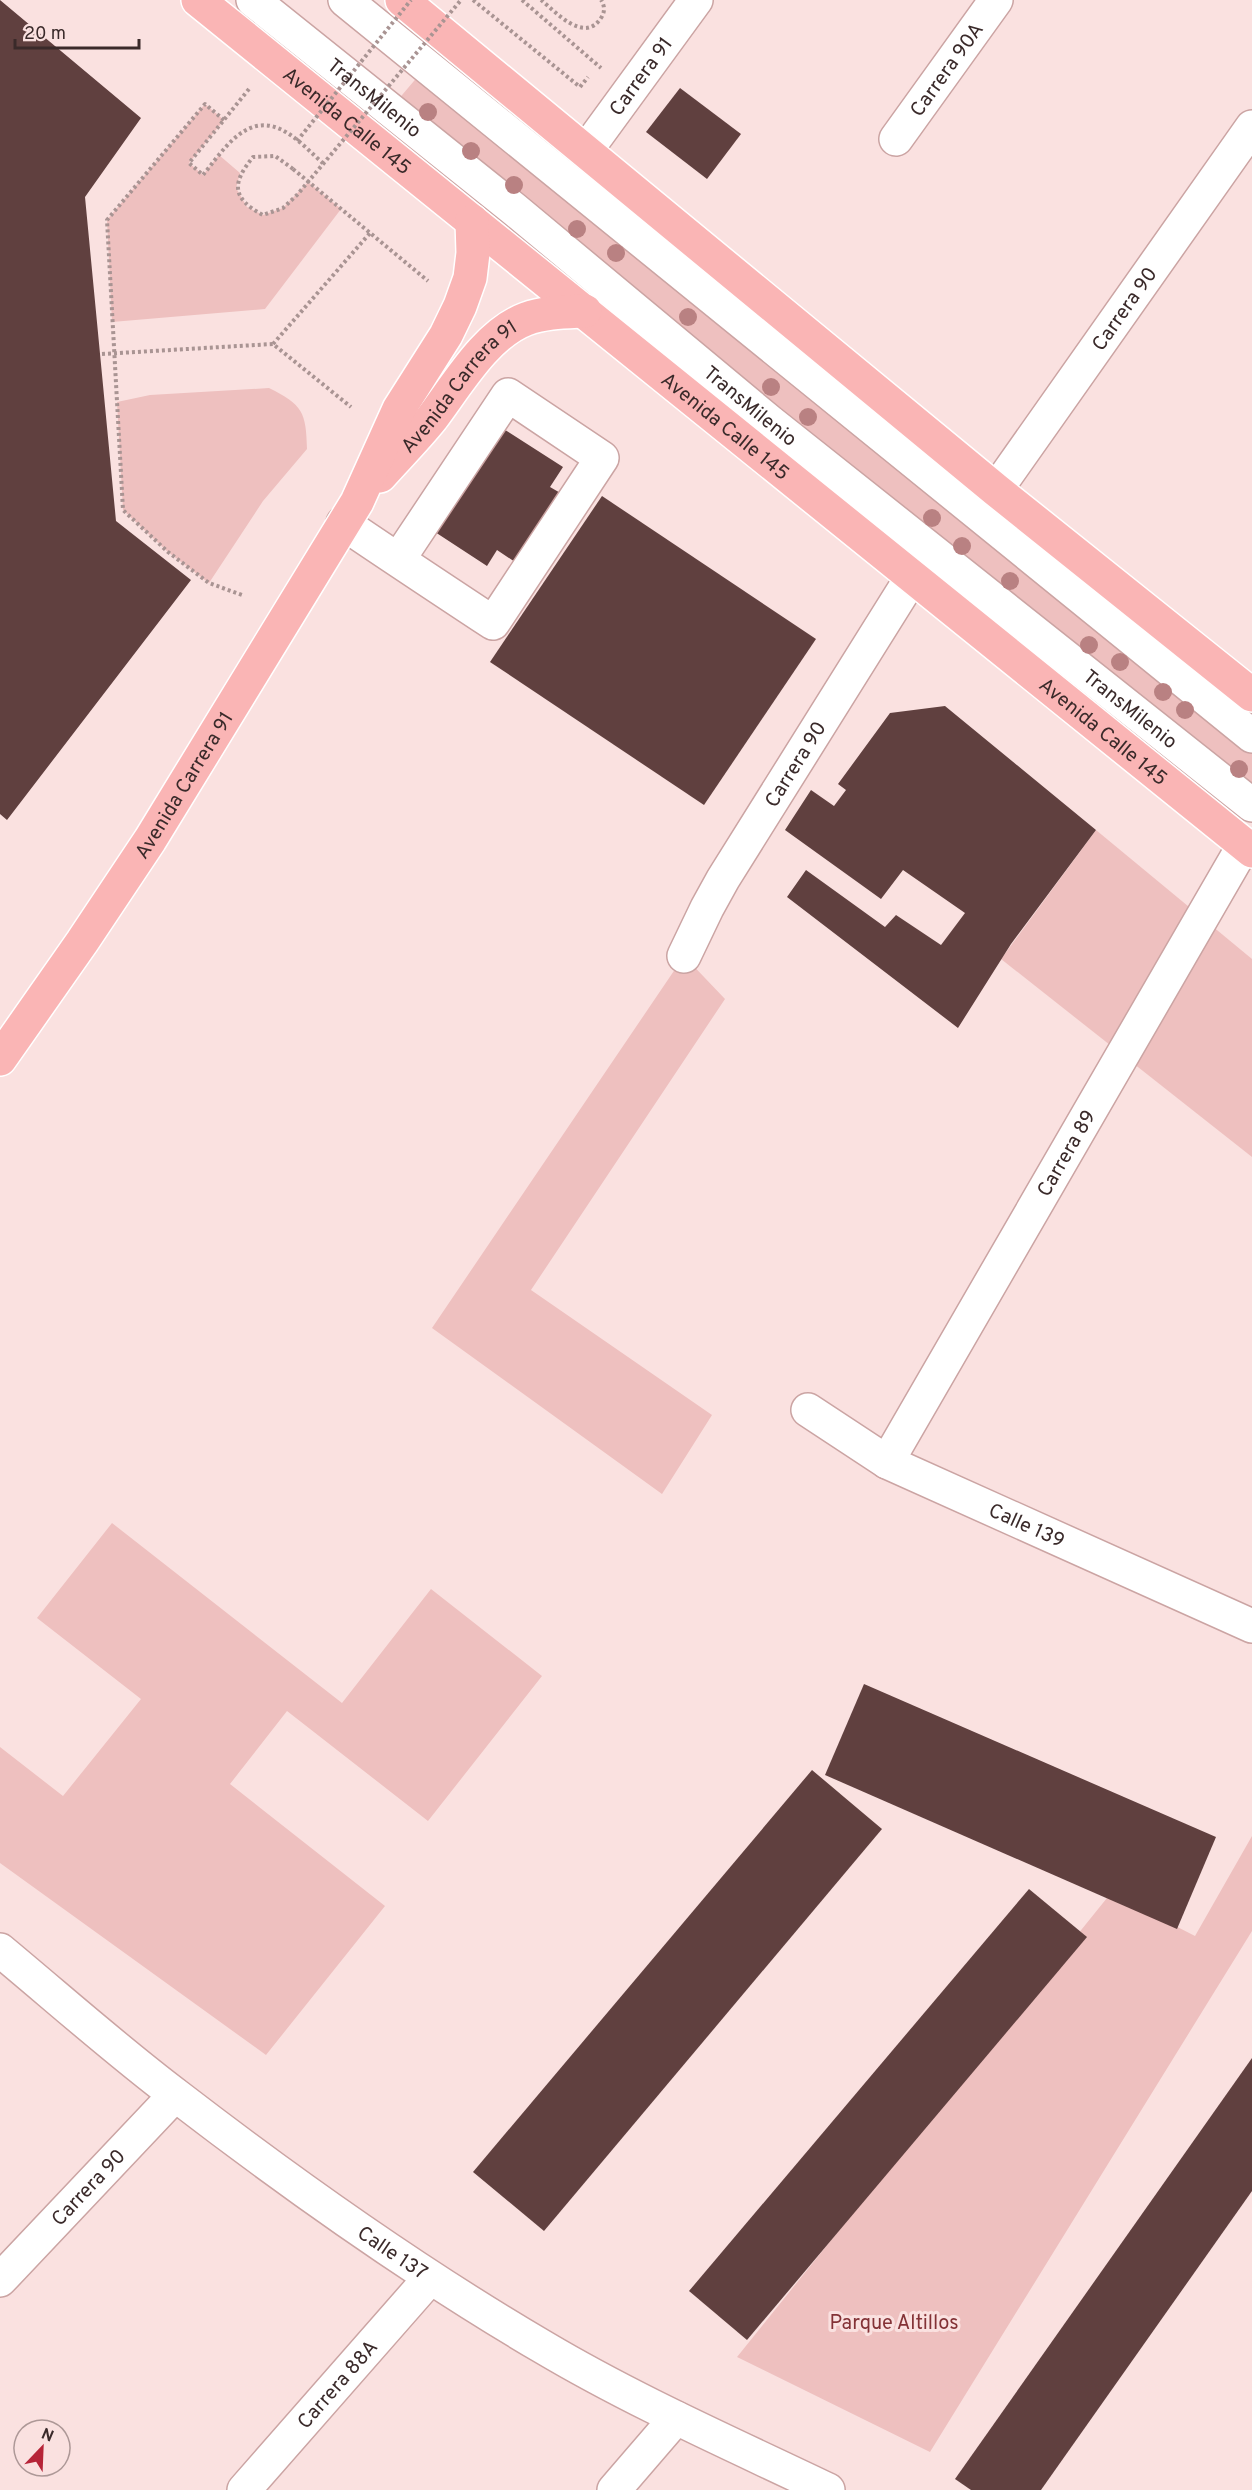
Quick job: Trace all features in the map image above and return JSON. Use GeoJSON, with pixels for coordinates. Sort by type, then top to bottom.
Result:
{"type":"FeatureCollection","features":[{"type":"Feature","properties":{"kind":"main road","name":"Avenida Calle 145"},"geometry":{"type":"LineString","coordinates":[[198,0],[1248,848]]}},
{"type":"Feature","properties":{"kind":"main road"},"geometry":{"type":"LineString","coordinates":[[402,0],[996,490],[1252,694]]}},
{"type":"Feature","properties":{"kind":"main road","name":"Avenida Carrera 91"},"geometry":{"type":"LineString","coordinates":[[0,1059],[150,840],[350,513],[399,409],[446,335],[460,306],[470,278],[473,253],[472,220]]}},
{"type":"Feature","properties":{"kind":"main road","name":"Avenida Carrera 91"},"geometry":{"type":"LineString","coordinates":[[350,513],[430,420],[468,369],[495,338],[524,319],[546,313],[585,311]]}},
{"type":"Feature","properties":{"kind":"street","name":"TransMilenio"},"geometry":{"type":"LineString","coordinates":[[254,0],[514,209],[770,422],[1252,805]]}},
{"type":"Feature","properties":{"kind":"street"},"geometry":{"type":"LineString","coordinates":[[345,0],[1252,736]]}},
{"type":"Feature","properties":{"kind":"street","name":"Carrera 91"},"geometry":{"type":"LineString","coordinates":[[585,152],[696,0]]}},
{"type":"Feature","properties":{"kind":"street","name":"Carrera 90A"},"geometry":{"type":"LineString","coordinates":[[896,140],[996,0]]}},
{"type":"Feature","properties":{"kind":"street","name":"Carrera 90"},"geometry":{"type":"LineString","coordinates":[[996,490],[1252,127]]}},
{"type":"Feature","properties":{"kind":"street"},"geometry":{"type":"LineString","coordinates":[[350,513],[398,560],[493,623],[602,458],[508,395],[398,560]]}},
{"type":"Feature","properties":{"kind":"street","name":"Carrera 90"},"geometry":{"type":"LineString","coordinates":[[684,956],[723,879],[912,577]]}},
{"type":"Feature","properties":{"kind":"street","name":"Carrera 89"},"geometry":{"type":"LineString","coordinates":[[887,1462],[1248,848]]}},
{"type":"Feature","properties":{"kind":"street","name":"Calle 139"},"geometry":{"type":"LineString","coordinates":[[808,1410],[887,1462],[1252,1626]]}},
{"type":"Feature","properties":{"kind":"street","name":"Calle 137"},"geometry":{"type":"LineString","coordinates":[[0,1950],[175,2095],[314,2199],[430,2277],[544,2348],[676,2418],[828,2490]]}},
{"type":"Feature","properties":{"kind":"street","name":"Carrera 90"},"geometry":{"type":"LineString","coordinates":[[0,2280],[175,2095]]}},
{"type":"Feature","properties":{"kind":"street","name":"Carrera 88A"},"geometry":{"type":"LineString","coordinates":[[244,2490],[430,2277]]}},
{"type":"Feature","properties":{"kind":"street"},"geometry":{"type":"LineString","coordinates":[[614,2490],[676,2418]]}},
{"type":"Feature","properties":{"kind":"path"},"geometry":{"type":"LineString","coordinates":[[297,141],[411,0]]}},
{"type":"Feature","properties":{"kind":"path"},"geometry":{"type":"LineString","coordinates":[[429,281],[370,233],[293,169],[275,156],[253,157],[240,173],[236,188],[247,207],[263,215],[283,208],[297,195],[324,164],[461,0]]}},
{"type":"Feature","properties":{"kind":"path"},"geometry":{"type":"LineString","coordinates":[[473,0],[580,87]]}},
{"type":"Feature","properties":{"kind":"path"},"geometry":{"type":"LineString","coordinates":[[522,0],[575,45]]}},
{"type":"Feature","properties":{"kind":"path"},"geometry":{"type":"LineString","coordinates":[[541,0],[573,26],[582,29],[592,27],[600,20],[604,12],[602,0]]}},
{"type":"Feature","properties":{"kind":"path"},"geometry":{"type":"LineString","coordinates":[[251,85],[189,163],[203,175],[229,142],[243,130],[267,125],[281,129],[324,164]]}},
{"type":"Feature","properties":{"kind":"path"},"geometry":{"type":"LineString","coordinates":[[224,120],[206,104],[107,220],[123,510],[168,552],[209,583],[242,595]]}},
{"type":"Feature","properties":{"kind":"path"},"geometry":{"type":"LineString","coordinates":[[273,345],[370,233]]}},
{"type":"Feature","properties":{"kind":"path"},"geometry":{"type":"LineString","coordinates":[[102,354],[273,345],[351,407]]}},
{"type":"Feature","properties":{"kind":"green space"},"geometry":{"type":"Polygon","coordinates":[[[419,75],[703,313],[1039,581],[1252,747],[1252,792],[397,101],[419,75]]]}},
{"type":"Feature","properties":{"kind":"green space"},"geometry":{"type":"Polygon","coordinates":[[[205,104],[224,120],[189,163],[203,175],[219,155],[240,173],[236,188],[247,207],[263,215],[283,208],[308,182],[341,209],[265,309],[112,322],[107,220],[205,104]]]}},
{"type":"Feature","properties":{"kind":"green space"},"geometry":{"type":"Polygon","coordinates":[[[269,388],[296,405],[300,411],[304,418],[307,449],[263,501],[209,583],[168,552],[123,510],[117,402],[150,395],[269,388]]]}},
{"type":"Feature","properties":{"kind":"green space"},"geometry":{"type":"Polygon","coordinates":[[[1096,830],[1252,959],[1252,1157],[1001,959],[1096,830]]]}},
{"type":"Feature","properties":{"kind":"green space"},"geometry":{"type":"Polygon","coordinates":[[[684,956],[725,999],[531,1290],[712,1415],[662,1494],[432,1328],[684,956]]]}},
{"type":"Feature","properties":{"kind":"green space"},"geometry":{"type":"Polygon","coordinates":[[[112,1523],[342,1703],[431,1589],[542,1676],[428,1821],[287,1711],[230,1784],[385,1906],[266,2055],[0,1863],[0,1747],[63,1796],[141,1699],[37,1618],[112,1523]]]}},
{"type":"Feature","properties":{"kind":"green space","name":"Parque Altillos"},"geometry":{"type":"Polygon","coordinates":[[[1252,1836],[1252,1931],[930,2452],[737,2357],[1111,1893],[1195,1936],[1252,1836]]]}},
{"type":"Feature","properties":{"kind":"building"},"geometry":{"type":"Polygon","coordinates":[[[0,0],[141,118],[85,197],[116,521],[191,580],[7,820],[0,814],[0,0]]]}},
{"type":"Feature","properties":{"kind":"building"},"geometry":{"type":"Polygon","coordinates":[[[680,88],[741,134],[707,179],[646,132],[680,88]]]}},
{"type":"Feature","properties":{"kind":"building"},"geometry":{"type":"Polygon","coordinates":[[[502,428],[563,467],[550,487],[569,498],[524,568],[497,550],[487,566],[435,532],[502,428]]]}},
{"type":"Feature","properties":{"kind":"building"},"geometry":{"type":"Polygon","coordinates":[[[602,496],[816,639],[704,805],[490,662],[602,496]]]}},
{"type":"Feature","properties":{"kind":"building"},"geometry":{"type":"Polygon","coordinates":[[[945,706],[1096,830],[1011,944],[958,1028],[787,897],[806,870],[885,927],[896,915],[941,945],[965,913],[903,870],[881,899],[785,830],[811,790],[834,806],[846,790],[838,784],[890,713],[945,706]]]}},
{"type":"Feature","properties":{"kind":"building"},"geometry":{"type":"Polygon","coordinates":[[[864,1684],[1216,1837],[1177,1929],[825,1775],[864,1684]]]}},
{"type":"Feature","properties":{"kind":"building"},"geometry":{"type":"Polygon","coordinates":[[[812,1770],[882,1829],[544,2231],[473,2172],[812,1770]]]}},
{"type":"Feature","properties":{"kind":"building"},"geometry":{"type":"Polygon","coordinates":[[[1029,1889],[1087,1937],[747,2340],[689,2291],[1029,1889]]]}},
{"type":"Feature","properties":{"kind":"building"},"geometry":{"type":"Polygon","coordinates":[[[1252,2058],[1252,2191],[1041,2490],[971,2490],[955,2479],[1252,2058]]]}}]}
